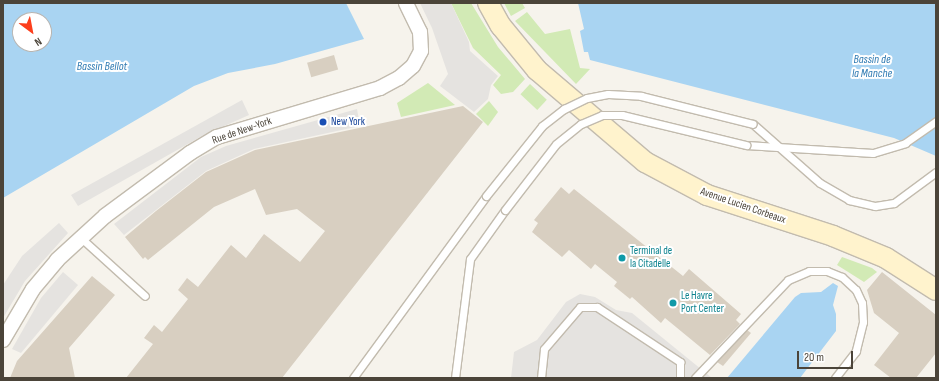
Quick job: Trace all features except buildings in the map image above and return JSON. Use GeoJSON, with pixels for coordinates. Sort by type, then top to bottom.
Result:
{"type":"FeatureCollection","features":[{"type":"Feature","properties":{"kind":"main road","name":"Avenue Lucien Corbeaux"},"geometry":{"type":"LineString","coordinates":[[488,3],[501,26],[538,70],[645,162],[707,195],[833,236],[879,255],[936,290]]}},
{"type":"Feature","properties":{"kind":"street","name":"Rue de New-York"},"geometry":{"type":"LineString","coordinates":[[3,340],[33,289],[57,260],[106,216],[190,153],[216,137],[380,88],[399,78],[413,66],[421,51],[420,32],[406,3]]}},
{"type":"Feature","properties":{"kind":"lane"},"geometry":{"type":"LineString","coordinates":[[353,378],[486,196],[542,126],[564,109],[587,98],[608,94],[641,96],[753,124],[777,148],[820,183],[849,200],[874,206],[894,203],[936,172]]}},
{"type":"Feature","properties":{"kind":"lane"},"geometry":{"type":"LineString","coordinates":[[455,378],[470,259],[505,210],[556,144],[581,124],[602,115],[629,116],[746,145],[873,153],[905,143],[936,121]]}},
{"type":"Feature","properties":{"kind":"lane"},"geometry":{"type":"LineString","coordinates":[[81,238],[145,296]]}},
{"type":"Feature","properties":{"kind":"lane"},"geometry":{"type":"LineString","coordinates":[[695,378],[788,280],[809,271],[827,271],[842,276],[856,290],[862,303],[864,322],[856,351],[835,378]]}},
{"type":"Feature","properties":{"kind":"lane"},"geometry":{"type":"LineString","coordinates":[[541,378],[544,349],[580,307],[597,307],[680,362],[680,378]]}},
{"type":"Feature","properties":{"kind":"green space"},"geometry":{"type":"Polygon","coordinates":[[[451,3],[471,3],[498,47],[525,79],[513,92],[501,94],[493,85],[501,75],[473,48],[451,3]]]}},
{"type":"Feature","properties":{"kind":"green space"},"geometry":{"type":"Polygon","coordinates":[[[504,3],[522,3],[525,8],[511,16],[504,3]]]}},
{"type":"Feature","properties":{"kind":"green space"},"geometry":{"type":"Polygon","coordinates":[[[527,12],[545,34],[570,29],[580,68],[590,69],[576,84],[515,21],[527,12]]]}},
{"type":"Feature","properties":{"kind":"green space"},"geometry":{"type":"Polygon","coordinates":[[[428,83],[455,105],[401,117],[397,103],[428,83]]]}},
{"type":"Feature","properties":{"kind":"green space"},"geometry":{"type":"Polygon","coordinates":[[[530,84],[547,100],[537,110],[520,94],[530,84]]]}},
{"type":"Feature","properties":{"kind":"green space"},"geometry":{"type":"Polygon","coordinates":[[[489,101],[498,112],[488,126],[476,114],[489,101]]]}},
{"type":"Feature","properties":{"kind":"green space"},"geometry":{"type":"Polygon","coordinates":[[[842,257],[872,268],[877,272],[864,282],[837,265],[842,257]]]}},
{"type":"Feature","properties":{"kind":"shaded area"},"geometry":{"type":"Polygon","coordinates":[[[420,3],[451,3],[469,42],[470,51],[498,76],[491,85],[488,99],[474,112],[440,86],[448,74],[432,28],[420,3]]]}},
{"type":"Feature","properties":{"kind":"shaded area"},"geometry":{"type":"Polygon","coordinates":[[[242,100],[249,115],[202,136],[78,206],[71,195],[242,100]]]}},
{"type":"Feature","properties":{"kind":"shaded area"},"geometry":{"type":"Polygon","coordinates":[[[357,109],[360,126],[254,149],[206,171],[124,235],[114,224],[201,157],[226,146],[357,109]]]}},
{"type":"Feature","properties":{"kind":"shaded area"},"geometry":{"type":"Polygon","coordinates":[[[59,223],[68,233],[25,281],[3,318],[3,285],[22,256],[59,223]]]}},
{"type":"Feature","properties":{"kind":"shaded area"},"geometry":{"type":"Polygon","coordinates":[[[63,272],[78,285],[21,353],[12,349],[41,298],[63,272]]]}},
{"type":"Feature","properties":{"kind":"shaded area"},"geometry":{"type":"Polygon","coordinates":[[[580,294],[595,297],[616,310],[632,313],[712,378],[511,378],[514,352],[537,340],[566,302],[580,294]]]}},
{"type":"Feature","properties":{"kind":"water","name":"Bassin Bellot"},"geometry":{"type":"Polygon","coordinates":[[[3,3],[346,3],[364,39],[275,64],[228,73],[194,86],[3,198],[3,3]]]}},
{"type":"Feature","properties":{"kind":"water","name":"Bassin de la Manche"},"geometry":{"type":"Polygon","coordinates":[[[578,3],[936,3],[936,156],[894,138],[590,60],[588,52],[584,52],[580,31],[584,29],[578,3]]]}},
{"type":"Feature","properties":{"kind":"water"},"geometry":{"type":"Polygon","coordinates":[[[833,283],[838,286],[833,305],[836,314],[836,331],[800,378],[727,378],[795,297],[801,293],[821,292],[833,283]]]}},
{"type":"Feature","properties":{"kind":"place","name":"New York"},"geometry":{"type":"Point","coordinates":[323,122]}},
{"type":"Feature","properties":{"kind":"place","name":"Terminal de la Citadelle"},"geometry":{"type":"Point","coordinates":[622,258]}},
{"type":"Feature","properties":{"kind":"place","name":"Le Havre Port Center"},"geometry":{"type":"Point","coordinates":[673,303]}}]}
